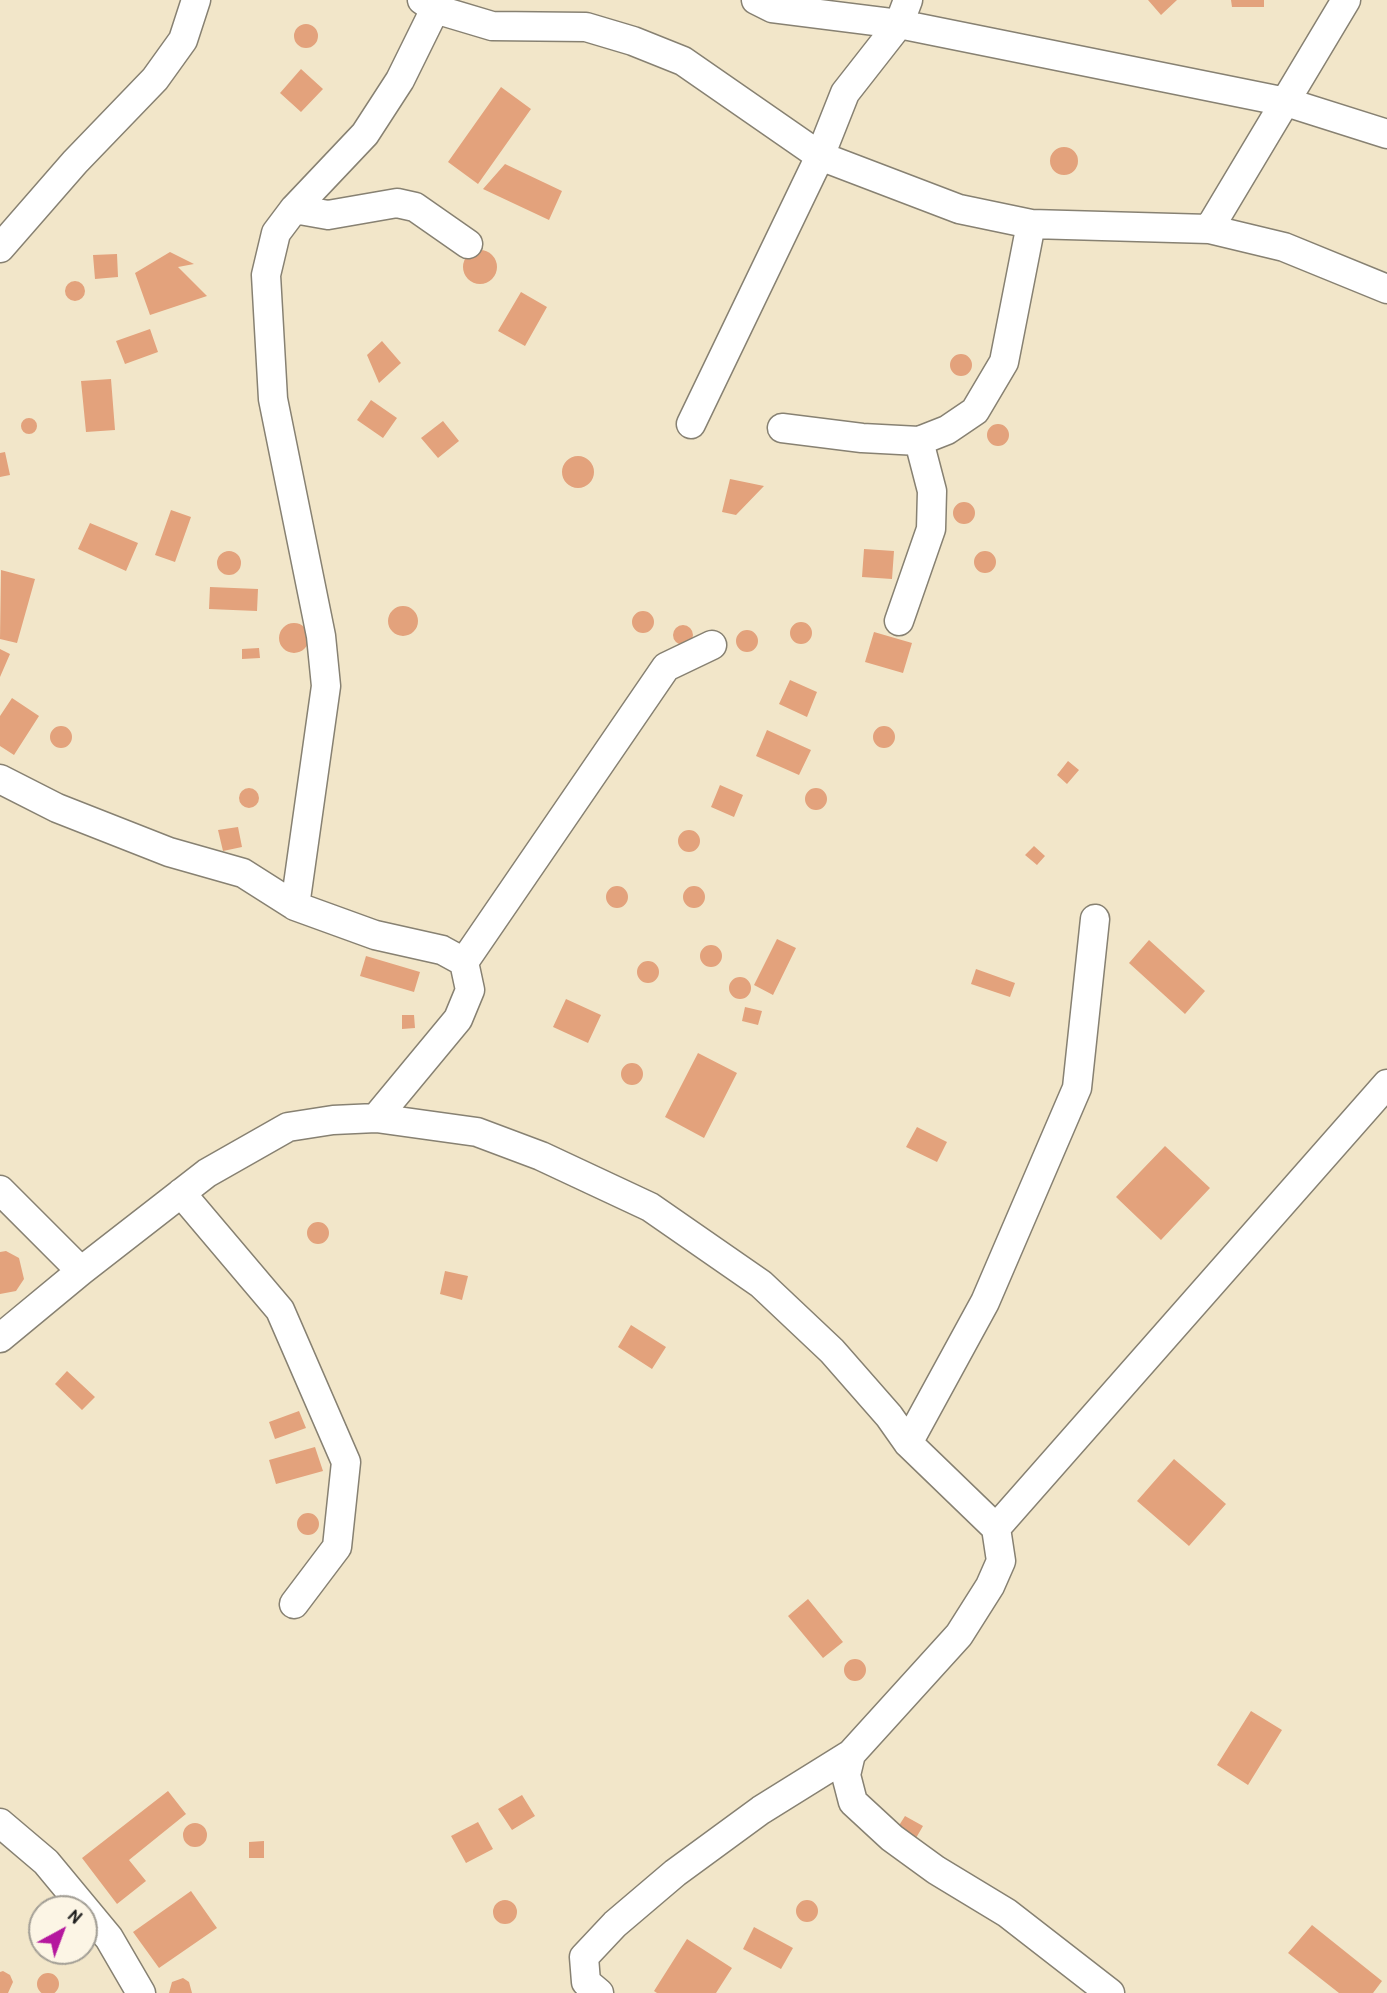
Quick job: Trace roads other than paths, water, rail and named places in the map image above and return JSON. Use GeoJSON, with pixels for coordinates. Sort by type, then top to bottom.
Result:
{"type":"FeatureCollection","features":[{"type":"Feature","properties":{"kind":"street"},"geometry":{"type":"LineString","coordinates":[[0,248],[75,162],[155,79],[183,40],[196,0]]}},
{"type":"Feature","properties":{"kind":"street"},"geometry":{"type":"LineString","coordinates":[[756,0],[772,8],[904,12],[1286,103],[1387,134]]}},
{"type":"Feature","properties":{"kind":"street"},"geometry":{"type":"LineString","coordinates":[[1209,229],[1346,0]]}},
{"type":"Feature","properties":{"kind":"street"},"geometry":{"type":"LineString","coordinates":[[295,906],[326,686],[321,636],[273,400],[266,275],[276,233],[294,209],[365,134],[400,80],[429,5],[492,26],[586,27],[633,41],[682,61],[820,156],[959,209],[1031,224],[1209,229],[1283,247],[1387,289]]}},
{"type":"Feature","properties":{"kind":"street"},"geometry":{"type":"LineString","coordinates":[[691,424],[820,156],[845,93],[904,12]]}},
{"type":"Feature","properties":{"kind":"street"},"geometry":{"type":"LineString","coordinates":[[294,209],[328,215],[397,203],[415,207],[468,244]]}},
{"type":"Feature","properties":{"kind":"street"},"geometry":{"type":"LineString","coordinates":[[782,428],[862,438],[919,441],[947,430],[975,411],[993,385],[1004,362],[1031,224]]}},
{"type":"Feature","properties":{"kind":"street"},"geometry":{"type":"LineString","coordinates":[[899,621],[931,529],[932,491],[919,441]]}},
{"type":"Feature","properties":{"kind":"street"},"geometry":{"type":"LineString","coordinates":[[376,1118],[458,1019],[470,989],[464,962],[666,667],[712,645]]}},
{"type":"Feature","properties":{"kind":"street"},"geometry":{"type":"LineString","coordinates":[[0,779],[57,808],[169,852],[243,873],[295,906],[375,935],[442,950],[464,962]]}},
{"type":"Feature","properties":{"kind":"street"},"geometry":{"type":"LineString","coordinates":[[908,1443],[985,1302],[1077,1088],[1095,919]]}},
{"type":"Feature","properties":{"kind":"street"},"geometry":{"type":"LineString","coordinates":[[996,1528],[1387,1084]]}},
{"type":"Feature","properties":{"kind":"street"},"geometry":{"type":"LineString","coordinates":[[0,1338],[81,1270],[207,1173],[288,1127],[333,1119],[376,1118],[477,1132],[541,1156],[650,1207],[761,1284],[832,1351],[889,1416],[908,1443],[996,1528],[1001,1561],[990,1586],[959,1635],[851,1754],[718,1842],[675,1873],[615,1924],[584,1957],[586,1982],[599,1993]]}},
{"type":"Feature","properties":{"kind":"street"},"geometry":{"type":"LineString","coordinates":[[0,1190],[81,1270]]}},
{"type":"Feature","properties":{"kind":"street"},"geometry":{"type":"LineString","coordinates":[[181,1193],[280,1310],[346,1462],[337,1547],[294,1604]]}},
{"type":"Feature","properties":{"kind":"street"},"geometry":{"type":"LineString","coordinates":[[851,1754],[846,1775],[853,1802],[892,1838],[936,1870],[1007,1913],[1110,1993]]}},
{"type":"Feature","properties":{"kind":"street"},"geometry":{"type":"LineString","coordinates":[[0,1823],[46,1862],[110,1938],[141,1993]]}}]}
